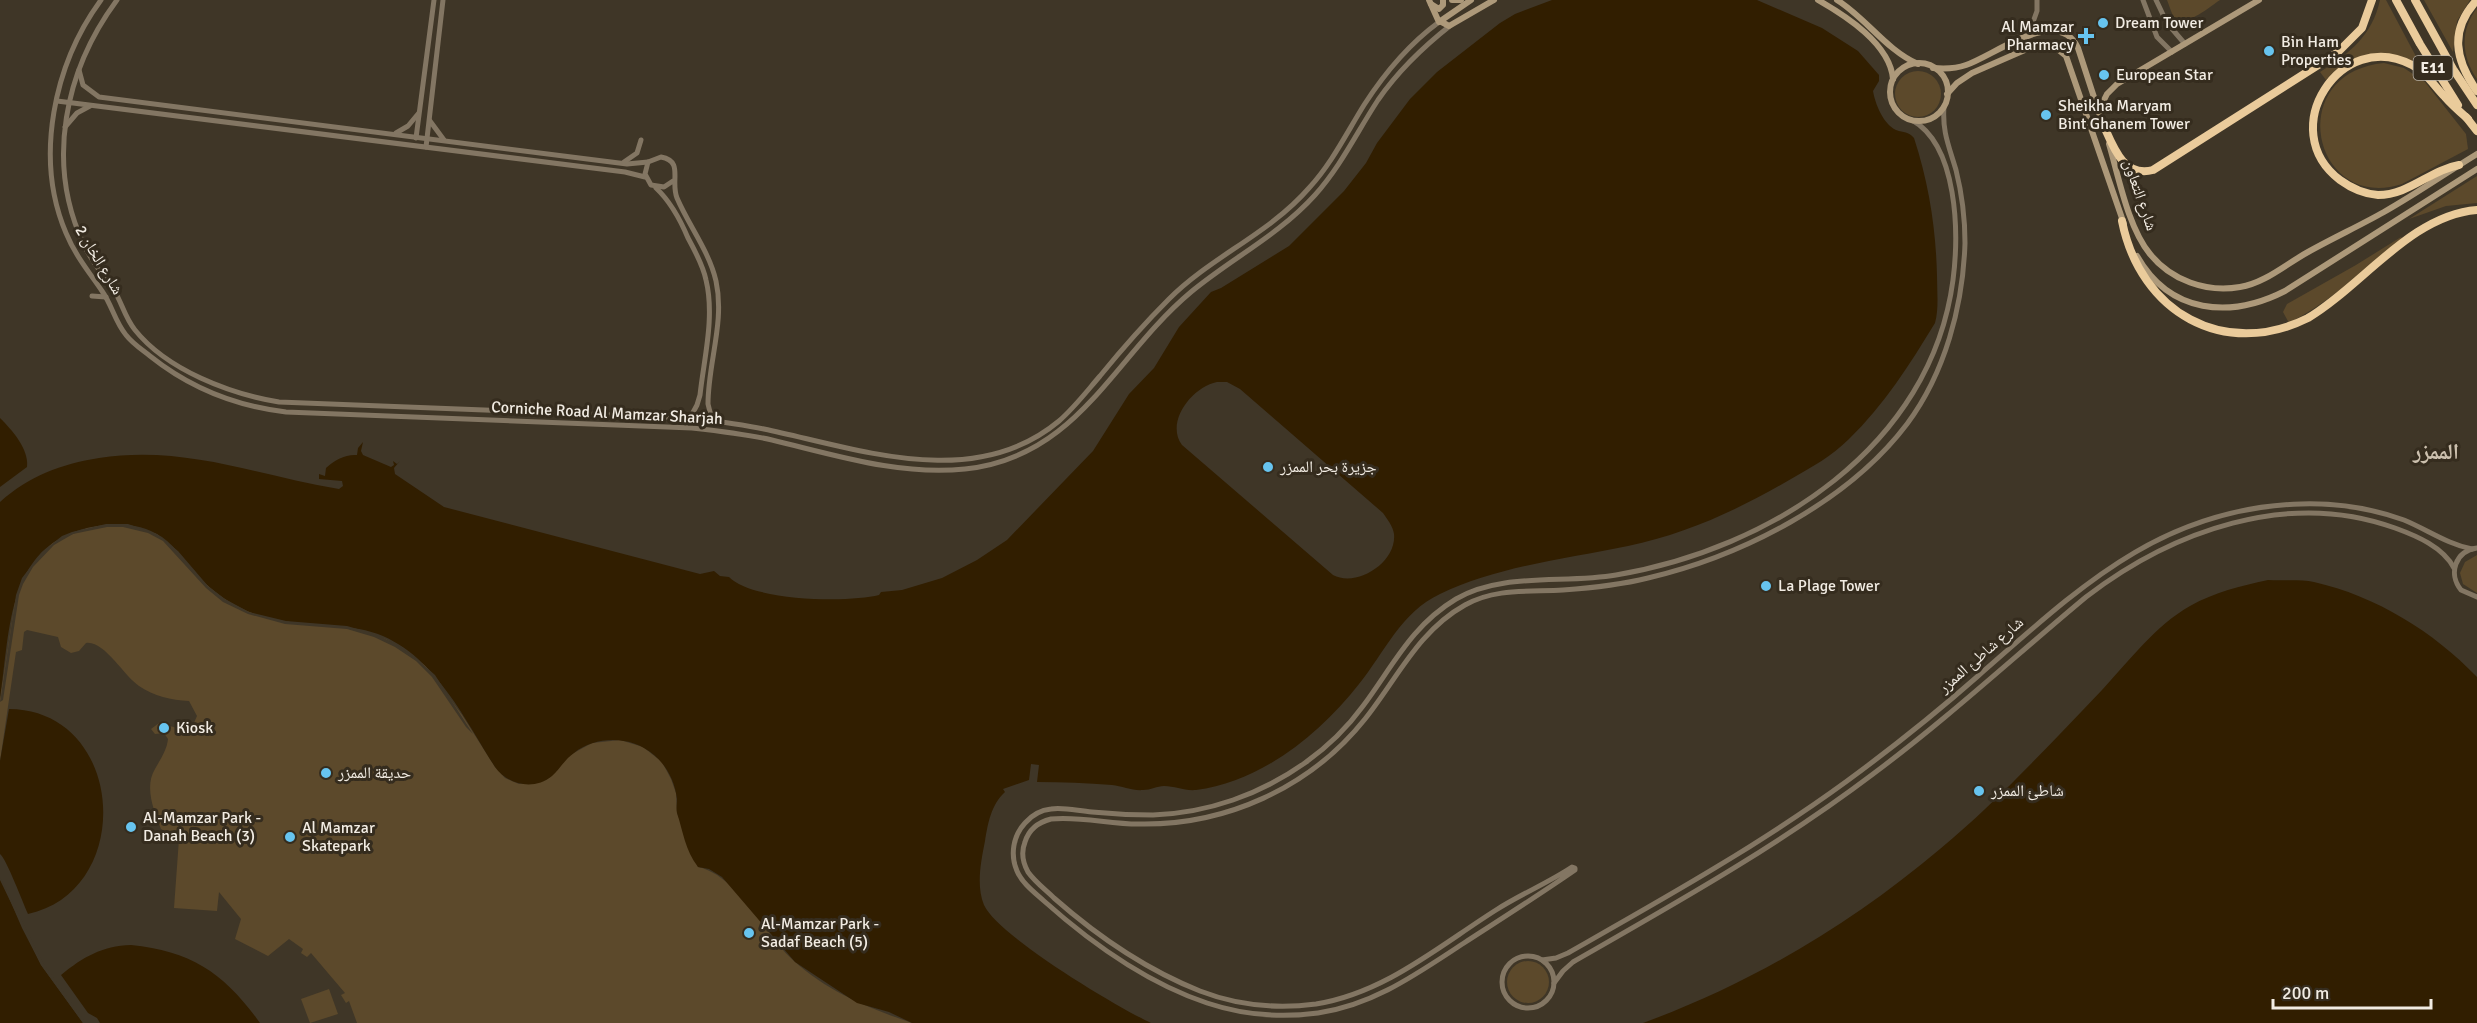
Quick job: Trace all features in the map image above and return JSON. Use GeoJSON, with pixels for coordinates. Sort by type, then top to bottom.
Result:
{"type":"FeatureCollection","features":[{"type":"Feature","properties":{"kind":"highway"},"geometry":{"type":"LineString","coordinates":[[2103,123],[2124,164],[2141,172],[2153,170],[2343,48],[2362,28],[2372,0]]}},
{"type":"Feature","properties":{"kind":"highway","name":"E11"},"geometry":{"type":"LineString","coordinates":[[2396,0],[2435,70],[2477,131]]}},
{"type":"Feature","properties":{"kind":"highway","name":"E11"},"geometry":{"type":"LineString","coordinates":[[2415,0],[2445,55],[2477,105]]}},
{"type":"Feature","properties":{"kind":"highway"},"geometry":{"type":"LineString","coordinates":[[2477,0],[2463,20],[2458,45],[2463,70],[2477,91]]}},
{"type":"Feature","properties":{"kind":"highway"},"geometry":{"type":"LineString","coordinates":[[2459,165],[2444,168],[2417,184],[2394,192],[2377,195],[2356,190],[2335,176],[2320,156],[2313,132],[2313,115],[2322,91],[2335,76],[2363,60],[2388,58],[2404,61],[2419,69],[2468,119]]}},
{"type":"Feature","properties":{"kind":"highway"},"geometry":{"type":"LineString","coordinates":[[2122,221],[2135,262],[2148,284],[2166,303],[2187,318],[2211,329],[2250,334],[2288,327],[2308,318],[2421,230],[2446,217],[2477,210]]}},
{"type":"Feature","properties":{"kind":"main road"},"geometry":{"type":"LineString","coordinates":[[1430,2],[1439,9],[1443,5],[1443,0]]}},
{"type":"Feature","properties":{"kind":"main road"},"geometry":{"type":"LineString","coordinates":[[1452,0],[1461,0]]}},
{"type":"Feature","properties":{"kind":"main road","name":"Corniche Road Al Mamzar Sharjah"},"geometry":{"type":"LineString","coordinates":[[1439,22],[1471,0]]}},
{"type":"Feature","properties":{"kind":"main road"},"geometry":{"type":"LineString","coordinates":[[1818,0],[1848,20],[1882,50],[1891,65],[1893,79],[1890,92],[1893,104],[1900,115],[1920,121],[1932,118],[1944,106],[1947,94],[1943,78],[1933,68]]}},
{"type":"Feature","properties":{"kind":"main road"},"geometry":{"type":"LineString","coordinates":[[1837,0],[1865,20],[1896,51],[1918,64],[1933,68],[1963,66],[2039,32],[2043,37],[2043,43],[1972,73],[1957,83],[1947,94]]}},
{"type":"Feature","properties":{"kind":"main road"},"geometry":{"type":"LineString","coordinates":[[2099,112],[2104,98],[2114,87],[2259,0]]}},
{"type":"Feature","properties":{"kind":"main road","name":"Corniche Road Al Mamzar Sharjah"},"geometry":{"type":"LineString","coordinates":[[1451,25],[1491,1]]}},
{"type":"Feature","properties":{"kind":"main road"},"geometry":{"type":"LineString","coordinates":[[1430,2],[1439,22],[1451,25]]}},
{"type":"Feature","properties":{"kind":"main road","name":"شارع التعاون"},"geometry":{"type":"LineString","coordinates":[[2039,32],[2056,29],[2073,39],[2103,123],[2132,220],[2145,248],[2158,264],[2175,276],[2194,284],[2212,288],[2243,287],[2263,279],[2306,253],[2402,202],[2477,154]]}},
{"type":"Feature","properties":{"kind":"main road","name":"شارع التعاون"},"geometry":{"type":"LineString","coordinates":[[2043,43],[2058,48],[2066,56],[2122,221],[2139,259],[2163,286],[2180,297],[2200,305],[2214,308],[2240,308],[2265,301],[2285,291],[2475,170]]}},
{"type":"Feature","properties":{"kind":"main road"},"geometry":{"type":"LineString","coordinates":[[1893,79],[1902,69],[1918,64]]}},
{"type":"Feature","properties":{"kind":"street","name":"شارع الخان 2"},"geometry":{"type":"LineString","coordinates":[[101,0],[78,40],[58,93],[51,158],[57,205],[74,250],[106,297],[124,333],[147,354]]}},
{"type":"Feature","properties":{"kind":"street","name":"شارع الخان 2"},"geometry":{"type":"LineString","coordinates":[[117,0],[96,31],[79,66],[70,94],[64,128],[66,183],[73,216],[93,263],[116,294],[131,325],[152,346]]}},
{"type":"Feature","properties":{"kind":"street"},"geometry":{"type":"LineString","coordinates":[[415,146],[434,0]]}},
{"type":"Feature","properties":{"kind":"street"},"geometry":{"type":"LineString","coordinates":[[426,147],[443,0]]}},
{"type":"Feature","properties":{"kind":"street"},"geometry":{"type":"LineString","coordinates":[[2028,36],[2037,11],[2037,0]]}},
{"type":"Feature","properties":{"kind":"street"},"geometry":{"type":"LineString","coordinates":[[2143,0],[2157,37],[2172,52]]}},
{"type":"Feature","properties":{"kind":"street"},"geometry":{"type":"LineString","coordinates":[[2156,0],[2167,22],[2185,44]]}},
{"type":"Feature","properties":{"kind":"street","name":"Corniche Road Al Mamzar Sharjah"},"geometry":{"type":"LineString","coordinates":[[152,346],[177,364],[210,382],[244,394],[279,402],[690,418],[717,421],[894,457],[925,461],[960,460],[993,453],[1027,441],[1067,414],[1130,341],[1182,286],[1265,229],[1301,197],[1333,158],[1364,105],[1383,78],[1403,54],[1439,22]]}},
{"type":"Feature","properties":{"kind":"street","name":"Corniche Road Al Mamzar Sharjah"},"geometry":{"type":"LineString","coordinates":[[147,354],[181,378],[208,392],[273,411],[692,428],[751,436],[891,466],[924,470],[965,470],[996,464],[1025,453],[1065,428],[1168,313],[1191,292],[1272,235],[1305,206],[1342,160],[1371,111],[1392,82],[1417,54],[1451,25]]}},
{"type":"Feature","properties":{"kind":"street"},"geometry":{"type":"LineString","coordinates":[[79,66],[83,86],[99,97],[622,163],[648,162],[658,157],[670,160],[675,168],[673,182],[678,200],[707,256],[716,282],[718,319],[708,401],[710,412],[717,421]]}},
{"type":"Feature","properties":{"kind":"street"},"geometry":{"type":"LineString","coordinates":[[58,93],[70,94]]}},
{"type":"Feature","properties":{"kind":"street"},"geometry":{"type":"LineString","coordinates":[[57,101],[625,172],[645,177],[666,198],[679,218],[701,265],[708,289],[709,319],[700,395],[698,405],[690,418]]}},
{"type":"Feature","properties":{"kind":"street"},"geometry":{"type":"LineString","coordinates":[[64,128],[77,113],[94,106]]}},
{"type":"Feature","properties":{"kind":"street"},"geometry":{"type":"LineString","coordinates":[[1912,120],[1927,130],[1936,142],[1948,176],[1956,232],[1953,282],[1942,330],[1926,370],[1898,417],[1869,451],[1837,479],[1792,510],[1745,535],[1701,552],[1619,574],[1573,580],[1504,582],[1465,594],[1441,609],[1406,643],[1365,705],[1336,737],[1292,772],[1241,797],[1205,808],[1169,814],[1123,814],[1056,808],[1042,811],[1029,819],[1019,831],[1014,846],[1014,862],[1020,876],[1030,888],[1096,943],[1158,981],[1212,1005],[1247,1013],[1282,1016],[1317,1013],[1352,1006],[1402,983],[1574,871],[1575,868],[1572,867],[1499,908],[1398,974],[1349,996],[1316,1004],[1282,1006],[1249,1004],[1224,998],[1177,981],[1113,943],[1031,876],[1023,861],[1023,848],[1031,831],[1051,819],[1138,824],[1169,823],[1214,816],[1244,807],[1284,788],[1332,754],[1371,711],[1413,650],[1447,617],[1467,603],[1503,592],[1574,589],[1637,580],[1715,558],[1768,534],[1808,511],[1852,480],[1881,454],[1907,425],[1935,376],[1950,335],[1964,261],[1964,215],[1957,172],[1944,133],[1944,106]]}},
{"type":"Feature","properties":{"kind":"street"},"geometry":{"type":"LineString","coordinates":[[395,133],[408,126],[419,113]]}},
{"type":"Feature","properties":{"kind":"street"},"geometry":{"type":"LineString","coordinates":[[429,119],[445,141]]}},
{"type":"Feature","properties":{"kind":"street"},"geometry":{"type":"LineString","coordinates":[[622,163],[637,153],[641,140]]}},
{"type":"Feature","properties":{"kind":"street"},"geometry":{"type":"LineString","coordinates":[[645,177],[648,162]]}},
{"type":"Feature","properties":{"kind":"street"},"geometry":{"type":"LineString","coordinates":[[654,187],[664,187],[673,182]]}},
{"type":"Feature","properties":{"kind":"street"},"geometry":{"type":"LineString","coordinates":[[92,296],[106,297]]}},
{"type":"Feature","properties":{"kind":"street"},"geometry":{"type":"LineString","coordinates":[[1130,341],[1136,348]]}},
{"type":"Feature","properties":{"kind":"street"},"geometry":{"type":"LineString","coordinates":[[891,466],[894,457]]}},
{"type":"Feature","properties":{"kind":"street","name":"شارع شاطئ الممزر"},"geometry":{"type":"LineString","coordinates":[[1542,960],[1568,953],[1708,874],[1791,821],[1905,736],[2079,589],[2114,564],[2166,535],[2234,512],[2263,507],[2317,504],[2353,507],[2387,514],[2453,544],[2475,549]]}},
{"type":"Feature","properties":{"kind":"street","name":"شارع شاطئ الممزر"},"geometry":{"type":"LineString","coordinates":[[1554,983],[1573,962],[1713,883],[1834,803],[1921,737],[2086,597],[2119,572],[2160,549],[2201,532],[2237,522],[2282,514],[2335,515],[2384,524],[2414,535],[2446,556],[2454,568],[2455,580],[2461,590],[2477,597]]}},
{"type":"Feature","properties":{"kind":"street"},"geometry":{"type":"LineString","coordinates":[[2454,568],[2461,556],[2475,549]]}},
{"type":"Feature","properties":{"kind":"street"},"geometry":{"type":"LineString","coordinates":[[1241,797],[1244,807]]}},
{"type":"Feature","properties":{"kind":"street"},"geometry":{"type":"LineString","coordinates":[[1169,814],[1169,823]]}},
{"type":"Feature","properties":{"kind":"street"},"geometry":{"type":"LineString","coordinates":[[1499,908],[1504,909],[1505,916]]}},
{"type":"Feature","properties":{"kind":"street"},"geometry":{"type":"LineString","coordinates":[[1527,956],[1542,960],[1551,970],[1554,983],[1549,997],[1537,1006],[1522,1008],[1506,996],[1502,980],[1512,961],[1527,956]]}},
{"type":"Feature","properties":{"kind":"shaded area"},"geometry":{"type":"Polygon","coordinates":[[[1552,0],[1757,0],[1822,28],[1858,51],[1879,75],[1879,81],[1873,91],[1884,118],[1891,127],[1908,133],[1914,138],[1919,155],[1928,189],[1935,241],[1937,312],[1935,323],[1906,369],[1874,412],[1842,445],[1822,461],[1752,500],[1671,535],[1509,570],[1462,584],[1440,594],[1426,602],[1404,622],[1359,684],[1326,721],[1287,753],[1266,766],[1220,785],[1196,790],[1164,786],[1139,790],[1112,785],[1037,782],[1039,765],[1031,764],[1029,780],[1003,789],[1005,792],[996,803],[991,815],[982,857],[980,890],[984,905],[1011,934],[1034,952],[1087,987],[1151,1023],[912,1023],[889,1012],[857,1003],[795,962],[722,877],[709,869],[698,867],[690,854],[677,813],[674,786],[663,764],[654,755],[625,741],[593,743],[571,755],[545,781],[529,784],[514,782],[495,767],[456,704],[424,664],[405,648],[383,636],[359,629],[288,622],[247,611],[210,588],[172,546],[162,537],[147,529],[122,524],[97,526],[67,535],[45,549],[29,568],[18,591],[7,644],[0,699],[0,502],[34,478],[72,464],[99,458],[161,455],[191,458],[339,489],[343,486],[342,481],[319,479],[319,474],[325,476],[326,468],[340,458],[357,455],[358,448],[363,442],[361,451],[363,455],[391,467],[394,465],[393,461],[397,464],[400,461],[394,468],[395,474],[444,507],[700,574],[714,571],[720,576],[729,577],[741,585],[758,591],[801,598],[865,598],[942,578],[977,560],[1007,540],[1093,451],[1129,394],[1154,368],[1179,327],[1211,292],[1289,246],[1344,191],[1410,99],[1437,72],[1515,14],[1552,0]],[[1227,382],[1208,385],[1190,398],[1179,416],[1177,426],[1182,445],[1333,575],[1353,578],[1374,570],[1389,554],[1393,544],[1394,534],[1383,513],[1240,389],[1227,382]]]}},
{"type":"Feature","properties":{"kind":"shaded area"},"geometry":{"type":"Polygon","coordinates":[[[2167,0],[2220,0],[2198,15],[2180,21],[2174,19],[2167,0]]]}},
{"type":"Feature","properties":{"kind":"shaded area"},"geometry":{"type":"Polygon","coordinates":[[[2380,0],[2386,0],[2420,64],[2394,56],[2370,55],[2347,62],[2326,80],[2320,72],[2341,58],[2365,34],[2380,0]]]}},
{"type":"Feature","properties":{"kind":"shaded area"},"geometry":{"type":"Polygon","coordinates":[[[2424,0],[2470,0],[2457,21],[2453,52],[2424,0]]]}},
{"type":"Feature","properties":{"kind":"shaded area"},"geometry":{"type":"Polygon","coordinates":[[[2477,8],[2477,79],[2465,52],[2465,34],[2471,16],[2477,8]]]}},
{"type":"Feature","properties":{"kind":"shaded area"},"geometry":{"type":"Polygon","coordinates":[[[2384,63],[2404,68],[2425,82],[2466,134],[2468,149],[2402,184],[2371,188],[2347,179],[2330,161],[2321,138],[2321,113],[2331,90],[2352,72],[2384,63]]]}},
{"type":"Feature","properties":{"kind":"shaded area"},"geometry":{"type":"Polygon","coordinates":[[[1923,71],[1935,77],[1940,85],[1940,103],[1935,111],[1927,116],[1913,117],[1901,111],[1896,103],[1895,89],[1901,77],[1909,72],[1923,71]]]}},
{"type":"Feature","properties":{"kind":"shaded area"},"geometry":{"type":"Polygon","coordinates":[[[2477,176],[2477,203],[2446,206],[2409,219],[2477,176]]]}},
{"type":"Feature","properties":{"kind":"shaded area"},"geometry":{"type":"Polygon","coordinates":[[[2401,237],[2334,295],[2289,323],[2283,312],[2287,304],[2401,237]]]}},
{"type":"Feature","properties":{"kind":"shaded area"},"geometry":{"type":"Polygon","coordinates":[[[0,418],[22,447],[27,467],[0,487],[0,418]]]}},
{"type":"Feature","properties":{"kind":"shaded area","name":"حديقة الممزر"},"geometry":{"type":"Polygon","coordinates":[[[117,523],[157,534],[194,571],[331,624],[386,639],[426,666],[462,715],[495,767],[505,778],[514,782],[519,784],[546,780],[570,755],[592,743],[620,740],[643,747],[662,762],[671,779],[676,793],[677,813],[698,867],[726,882],[750,907],[783,950],[807,972],[850,998],[912,1023],[357,1023],[349,1001],[346,1003],[341,995],[345,993],[311,953],[307,957],[301,953],[303,949],[289,939],[268,956],[235,939],[241,919],[219,892],[217,911],[174,908],[179,839],[161,829],[150,791],[152,776],[165,751],[168,739],[164,733],[155,734],[151,729],[159,723],[177,728],[193,725],[197,716],[189,701],[163,697],[139,686],[100,647],[86,643],[79,651],[71,653],[61,647],[58,637],[27,630],[24,632],[22,650],[16,652],[0,761],[0,699],[16,595],[22,578],[52,543],[87,528],[117,523]]]}},
{"type":"Feature","properties":{"kind":"shaded area"},"geometry":{"type":"Polygon","coordinates":[[[2477,555],[2477,593],[2463,584],[2460,573],[2465,562],[2477,555]]]}},
{"type":"Feature","properties":{"kind":"shaded area"},"geometry":{"type":"Polygon","coordinates":[[[2268,580],[2314,582],[2360,596],[2423,631],[2477,677],[2477,1023],[1643,1023],[1761,970],[1799,949],[1871,902],[1940,849],[1982,812],[2102,690],[2143,644],[2166,623],[2190,606],[2218,593],[2268,580]]]}},
{"type":"Feature","properties":{"kind":"shaded area"},"geometry":{"type":"Polygon","coordinates":[[[9,709],[48,717],[77,738],[95,768],[103,803],[100,839],[87,872],[63,899],[28,914],[0,854],[0,761],[9,709]]]}},
{"type":"Feature","properties":{"kind":"shaded area"},"geometry":{"type":"Polygon","coordinates":[[[0,880],[41,965],[83,1023],[0,1023],[0,880]]]}},
{"type":"Feature","properties":{"kind":"shaded area"},"geometry":{"type":"Polygon","coordinates":[[[131,945],[172,953],[205,968],[234,991],[260,1023],[100,1023],[97,1018],[88,1013],[61,975],[77,963],[102,950],[131,945]]]}},
{"type":"Feature","properties":{"kind":"shaded area"},"geometry":{"type":"Polygon","coordinates":[[[1528,961],[1536,962],[1543,967],[1548,974],[1548,990],[1543,997],[1536,1002],[1528,1003],[1520,1002],[1513,997],[1508,990],[1507,982],[1508,974],[1513,967],[1520,962],[1528,961]]]}},
{"type":"Feature","properties":{"kind":"shaded area"},"geometry":{"type":"Polygon","coordinates":[[[329,989],[338,1014],[310,1023],[301,999],[329,989]]]}},
{"type":"Feature","properties":{"kind":"pier"},"geometry":{"type":"Polygon","coordinates":[[[106,524],[128,524],[157,534],[178,551],[208,586],[225,599],[249,612],[286,621],[347,626],[375,634],[396,644],[435,675],[473,734],[432,677],[416,661],[395,647],[374,637],[347,629],[285,624],[248,614],[223,602],[206,588],[163,541],[148,533],[123,527],[107,527],[73,534],[54,545],[33,567],[19,595],[3,700],[0,702],[16,595],[22,578],[42,552],[62,536],[106,524]]]}},
{"type":"Feature","properties":{"kind":"pier"},"geometry":{"type":"Polygon","coordinates":[[[0,877],[44,964],[86,1023],[83,1023],[41,965],[0,877]]]}},
{"type":"Feature","properties":{"kind":"place","name":"Dream Tower"},"geometry":{"type":"Point","coordinates":[2103,23]}},
{"type":"Feature","properties":{"kind":"place","name":"Al Mamzar Pharmacy"},"geometry":{"type":"Point","coordinates":[2086,36]}},
{"type":"Feature","properties":{"kind":"place","name":"Bin Ham Properties"},"geometry":{"type":"Point","coordinates":[2269,51]}},
{"type":"Feature","properties":{"kind":"place","name":"European Star"},"geometry":{"type":"Point","coordinates":[2104,75]}},
{"type":"Feature","properties":{"kind":"place","name":"Sheikha Maryam Bint Ghanem Tower"},"geometry":{"type":"Point","coordinates":[2046,115]}},
{"type":"Feature","properties":{"kind":"place","name":"جزيرة بحر الممزر"},"geometry":{"type":"Point","coordinates":[1268,467]}},
{"type":"Feature","properties":{"kind":"place","name":"La Plage Tower"},"geometry":{"type":"Point","coordinates":[1766,586]}},
{"type":"Feature","properties":{"kind":"place","name":"Kiosk"},"geometry":{"type":"Point","coordinates":[164,728]}},
{"type":"Feature","properties":{"kind":"place","name":"حديقة الممزر"},"geometry":{"type":"Point","coordinates":[326,773]}},
{"type":"Feature","properties":{"kind":"place","name":"شاطئ الممزر"},"geometry":{"type":"Point","coordinates":[1979,791]}},
{"type":"Feature","properties":{"kind":"place","name":"Al-Mamzar Park - Danah Beach (3)"},"geometry":{"type":"Point","coordinates":[131,827]}},
{"type":"Feature","properties":{"kind":"place","name":"Al Mamzar Skatepark"},"geometry":{"type":"Point","coordinates":[290,837]}},
{"type":"Feature","properties":{"kind":"place","name":"Al-Mamzar Park - Sadaf Beach (5)"},"geometry":{"type":"Point","coordinates":[749,933]}},
{"type":"Feature","properties":{"kind":"district","name":"الممزر"},"geometry":{"type":"Point","coordinates":[2436,451]}}]}
